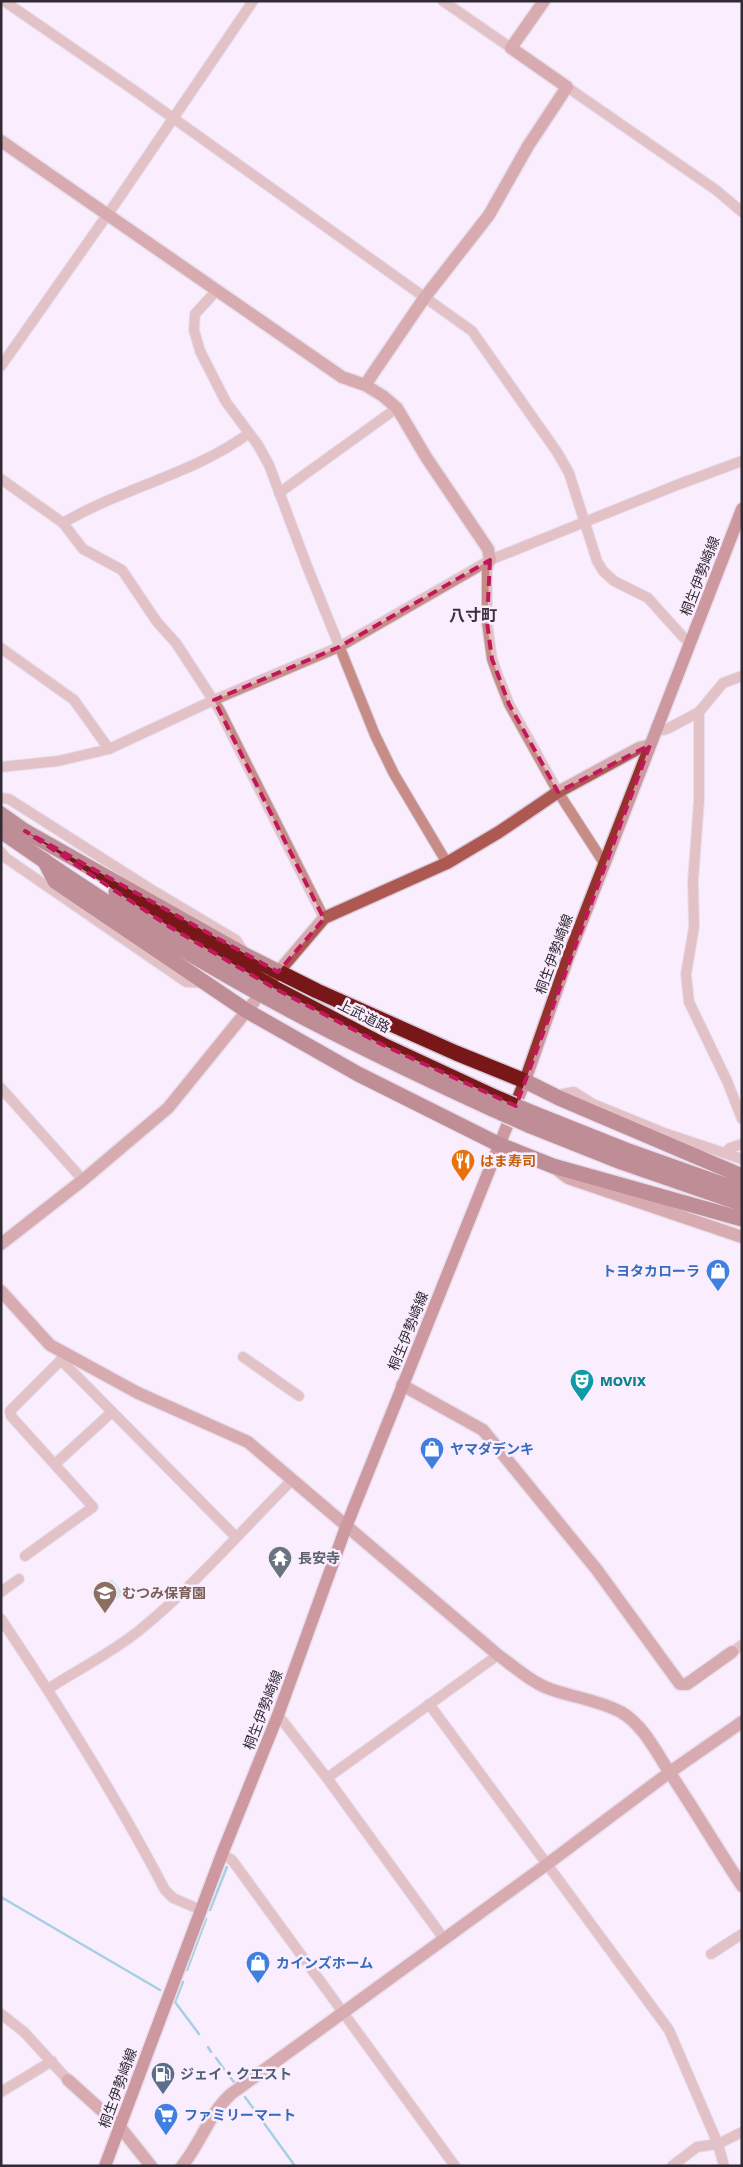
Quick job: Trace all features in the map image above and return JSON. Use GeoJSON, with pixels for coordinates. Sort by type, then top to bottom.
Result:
{"type":"FeatureCollection","features":[{"type":"Feature","properties":{"kind":"highway","name":"上武道路"},"geometry":{"type":"LineString","coordinates":[[1,814],[88,875],[170,927],[274,988],[495,1104]]}},
{"type":"Feature","properties":{"kind":"highway","name":"上武道路"},"geometry":{"type":"LineString","coordinates":[[1,831],[164,938],[270,1000],[379,1057],[530,1119],[621,1162],[742,1204]]}},
{"type":"Feature","properties":{"kind":"highway"},"geometry":{"type":"LineString","coordinates":[[25,831],[246,956],[276,975],[317,991],[456,1053],[525,1081],[559,1098],[742,1176]]}},
{"type":"Feature","properties":{"kind":"highway"},"geometry":{"type":"LineString","coordinates":[[44,860],[55,881],[205,983],[250,1007],[358,1074],[500,1145],[553,1166],[742,1219]]}},
{"type":"Feature","properties":{"kind":"highway","name":"上武道路"},"geometry":{"type":"LineString","coordinates":[[530,1119],[626,1150],[742,1191]]}},
{"type":"Feature","properties":{"kind":"main road","name":"桐生伊勢崎線"},"geometry":{"type":"LineString","coordinates":[[105,2166],[222,1854],[278,1715],[346,1527],[525,1081],[569,955],[656,727],[738,532],[742,509]]}},
{"type":"Feature","properties":{"kind":"street"},"geometry":{"type":"LineString","coordinates":[[4,1],[472,331],[557,452],[569,473],[597,561],[602,571],[614,581],[648,598],[690,643]]}},
{"type":"Feature","properties":{"kind":"street"},"geometry":{"type":"LineString","coordinates":[[1,366],[108,214],[253,1]]}},
{"type":"Feature","properties":{"kind":"street"},"geometry":{"type":"LineString","coordinates":[[443,1],[716,190],[742,212]]}},
{"type":"Feature","properties":{"kind":"street"},"geometry":{"type":"LineString","coordinates":[[511,48],[544,1]]}},
{"type":"Feature","properties":{"kind":"street"},"geometry":{"type":"LineString","coordinates":[[365,385],[426,297],[489,215],[528,146],[567,87]]}},
{"type":"Feature","properties":{"kind":"street"},"geometry":{"type":"LineString","coordinates":[[1,141],[342,377],[365,385],[398,408],[426,457],[488,549],[490,560],[487,571],[487,622],[492,658],[509,704],[558,792],[604,863]]}},
{"type":"Feature","properties":{"kind":"street"},"geometry":{"type":"LineString","coordinates":[[218,290],[195,314],[194,330],[200,351],[214,383],[248,434],[258,445],[269,465],[278,493],[375,735],[394,774],[447,863]]}},
{"type":"Feature","properties":{"kind":"street"},"geometry":{"type":"LineString","coordinates":[[278,493],[398,408]]}},
{"type":"Feature","properties":{"kind":"street"},"geometry":{"type":"LineString","coordinates":[[63,522],[89,507],[182,469],[248,434]]}},
{"type":"Feature","properties":{"kind":"street"},"geometry":{"type":"LineString","coordinates":[[1,767],[58,761],[109,749],[214,700],[339,646],[490,560],[742,461]]}},
{"type":"Feature","properties":{"kind":"street"},"geometry":{"type":"LineString","coordinates":[[1,479],[63,522],[83,548],[122,570],[157,622],[176,643],[214,700],[324,918]]}},
{"type":"Feature","properties":{"kind":"street"},"geometry":{"type":"LineString","coordinates":[[1,648],[74,700],[109,749]]}},
{"type":"Feature","properties":{"kind":"street"},"geometry":{"type":"LineString","coordinates":[[656,727],[663,730],[699,712],[723,683],[742,676]]}},
{"type":"Feature","properties":{"kind":"street"},"geometry":{"type":"LineString","coordinates":[[699,712],[699,801],[693,881],[694,927],[686,974],[689,1002],[727,1081],[742,1119]]}},
{"type":"Feature","properties":{"kind":"street"},"geometry":{"type":"LineString","coordinates":[[276,975],[324,918],[447,863],[499,832],[558,792],[639,748],[650,745]]}},
{"type":"Feature","properties":{"kind":"street"},"geometry":{"type":"LineString","coordinates":[[1,798],[9,799],[143,884],[236,940],[246,956]]}},
{"type":"Feature","properties":{"kind":"street"},"geometry":{"type":"LineString","coordinates":[[1,852],[6,858],[186,982],[205,983]]}},
{"type":"Feature","properties":{"kind":"street"},"geometry":{"type":"LineString","coordinates":[[1,1244],[83,1180],[168,1108],[250,1007]]}},
{"type":"Feature","properties":{"kind":"street"},"geometry":{"type":"LineString","coordinates":[[1,1088],[83,1180]]}},
{"type":"Feature","properties":{"kind":"street"},"geometry":{"type":"LineString","coordinates":[[559,1098],[563,1094],[574,1092],[593,1104],[664,1133],[742,1159]]}},
{"type":"Feature","properties":{"kind":"street"},"geometry":{"type":"LineString","coordinates":[[725,1153],[730,1148],[742,1144]]}},
{"type":"Feature","properties":{"kind":"street"},"geometry":{"type":"LineString","coordinates":[[553,1166],[568,1178],[742,1236]]}},
{"type":"Feature","properties":{"kind":"street"},"geometry":{"type":"LineString","coordinates":[[1,1291],[40,1336],[62,1356],[112,1412],[236,1537]]}},
{"type":"Feature","properties":{"kind":"street"},"geometry":{"type":"LineString","coordinates":[[25,1556],[93,1507],[11,1416],[10,1411],[62,1356]]}},
{"type":"Feature","properties":{"kind":"street"},"geometry":{"type":"LineString","coordinates":[[62,1356],[138,1394],[248,1442],[498,1655],[535,1682],[554,1691],[595,1701],[620,1712],[640,1726],[742,1886]]}},
{"type":"Feature","properties":{"kind":"street"},"geometry":{"type":"LineString","coordinates":[[243,1357],[299,1396]]}},
{"type":"Feature","properties":{"kind":"street"},"geometry":{"type":"LineString","coordinates":[[402,1385],[483,1430],[597,1570],[680,1684],[687,1684],[737,1649]]}},
{"type":"Feature","properties":{"kind":"street"},"geometry":{"type":"LineString","coordinates":[[55,1464],[112,1412]]}},
{"type":"Feature","properties":{"kind":"street"},"geometry":{"type":"LineString","coordinates":[[48,1688],[141,1629],[222,1554],[236,1537],[292,1480]]}},
{"type":"Feature","properties":{"kind":"street"},"geometry":{"type":"LineString","coordinates":[[1,1592],[19,1580]]}},
{"type":"Feature","properties":{"kind":"street"},"geometry":{"type":"LineString","coordinates":[[1,1619],[48,1688],[106,1780],[165,1890],[173,1898],[201,1910]]}},
{"type":"Feature","properties":{"kind":"street"},"geometry":{"type":"LineString","coordinates":[[328,1778],[498,1655]]}},
{"type":"Feature","properties":{"kind":"street"},"geometry":{"type":"LineString","coordinates":[[429,1704],[669,2030],[718,2144],[724,2166]]}},
{"type":"Feature","properties":{"kind":"street"},"geometry":{"type":"LineString","coordinates":[[278,1715],[328,1778],[444,1939]]}},
{"type":"Feature","properties":{"kind":"street"},"geometry":{"type":"LineString","coordinates":[[182,2166],[196,2146],[214,2112],[223,2101],[670,1772],[742,1722]]}},
{"type":"Feature","properties":{"kind":"street"},"geometry":{"type":"LineString","coordinates":[[222,1854],[232,1860],[455,2166]]}},
{"type":"Feature","properties":{"kind":"street"},"geometry":{"type":"LineString","coordinates":[[711,1954],[742,1934]]}},
{"type":"Feature","properties":{"kind":"street"},"geometry":{"type":"LineString","coordinates":[[1,2014],[24,2032],[68,2080],[120,2127],[151,2166]]}},
{"type":"Feature","properties":{"kind":"street"},"geometry":{"type":"LineString","coordinates":[[1,2092],[52,2061]]}},
{"type":"Feature","properties":{"kind":"street"},"geometry":{"type":"LineString","coordinates":[[672,2166],[696,2147],[718,2144],[742,2132]]}},
{"type":"Feature","properties":{"kind":"highlighted area"},"geometry":{"type":"Polygon","coordinates":[[[490,560],[487,622],[492,659],[509,704],[558,792],[650,745],[516,1106],[383,1045],[274,988],[170,927],[25,831],[278,972],[324,919],[214,700],[339,647],[490,560]]]}},
{"type":"Feature","properties":{"kind":"green space"},"geometry":{"type":"Polygon","coordinates":[[[112,1579],[124,1594],[102,1609],[91,1592],[112,1579]]]}},
{"type":"Feature","properties":{"kind":"waterway"},"geometry":{"type":"LineString","coordinates":[[210,1910],[227,1867]]}},
{"type":"Feature","properties":{"kind":"waterway"},"geometry":{"type":"LineString","coordinates":[[1,1897],[160,1990]]}},
{"type":"Feature","properties":{"kind":"waterway"},"geometry":{"type":"LineString","coordinates":[[187,1970],[206,1919]]}},
{"type":"Feature","properties":{"kind":"waterway"},"geometry":{"type":"LineString","coordinates":[[183,1982],[175,2002],[199,2034]]}},
{"type":"Feature","properties":{"kind":"waterway"},"geometry":{"type":"LineString","coordinates":[[208,2047],[211,2052]]}},
{"type":"Feature","properties":{"kind":"waterway"},"geometry":{"type":"LineString","coordinates":[[216,2058],[224,2069]]}},
{"type":"Feature","properties":{"kind":"waterway"},"geometry":{"type":"LineString","coordinates":[[229,2076],[234,2082]]}},
{"type":"Feature","properties":{"kind":"waterway"},"geometry":{"type":"LineString","coordinates":[[245,2097],[295,2166]]}},
{"type":"Feature","properties":{"kind":"place","name":"はま寿司"},"geometry":{"type":"Point","coordinates":[463,1182]}},
{"type":"Feature","properties":{"kind":"place","name":"トヨタカローラ"},"geometry":{"type":"Point","coordinates":[718,1292]}},
{"type":"Feature","properties":{"kind":"place","name":"MOVIX"},"geometry":{"type":"Point","coordinates":[582,1402]}},
{"type":"Feature","properties":{"kind":"place","name":"ヤマダデンキ"},"geometry":{"type":"Point","coordinates":[432,1470]}},
{"type":"Feature","properties":{"kind":"place","name":"長安寺"},"geometry":{"type":"Point","coordinates":[280,1579]}},
{"type":"Feature","properties":{"kind":"place","name":"むつみ保育園"},"geometry":{"type":"Point","coordinates":[105,1614]}},
{"type":"Feature","properties":{"kind":"place","name":"カインズホーム"},"geometry":{"type":"Point","coordinates":[258,1984]}},
{"type":"Feature","properties":{"kind":"place","name":"ジェイ・クエスト"},"geometry":{"type":"Point","coordinates":[163,2095]}},
{"type":"Feature","properties":{"kind":"place","name":"ファミリーマート"},"geometry":{"type":"Point","coordinates":[166,2136]}},
{"type":"Feature","properties":{"kind":"district","name":"八寸町"},"geometry":{"type":"Point","coordinates":[473,615]}}]}
